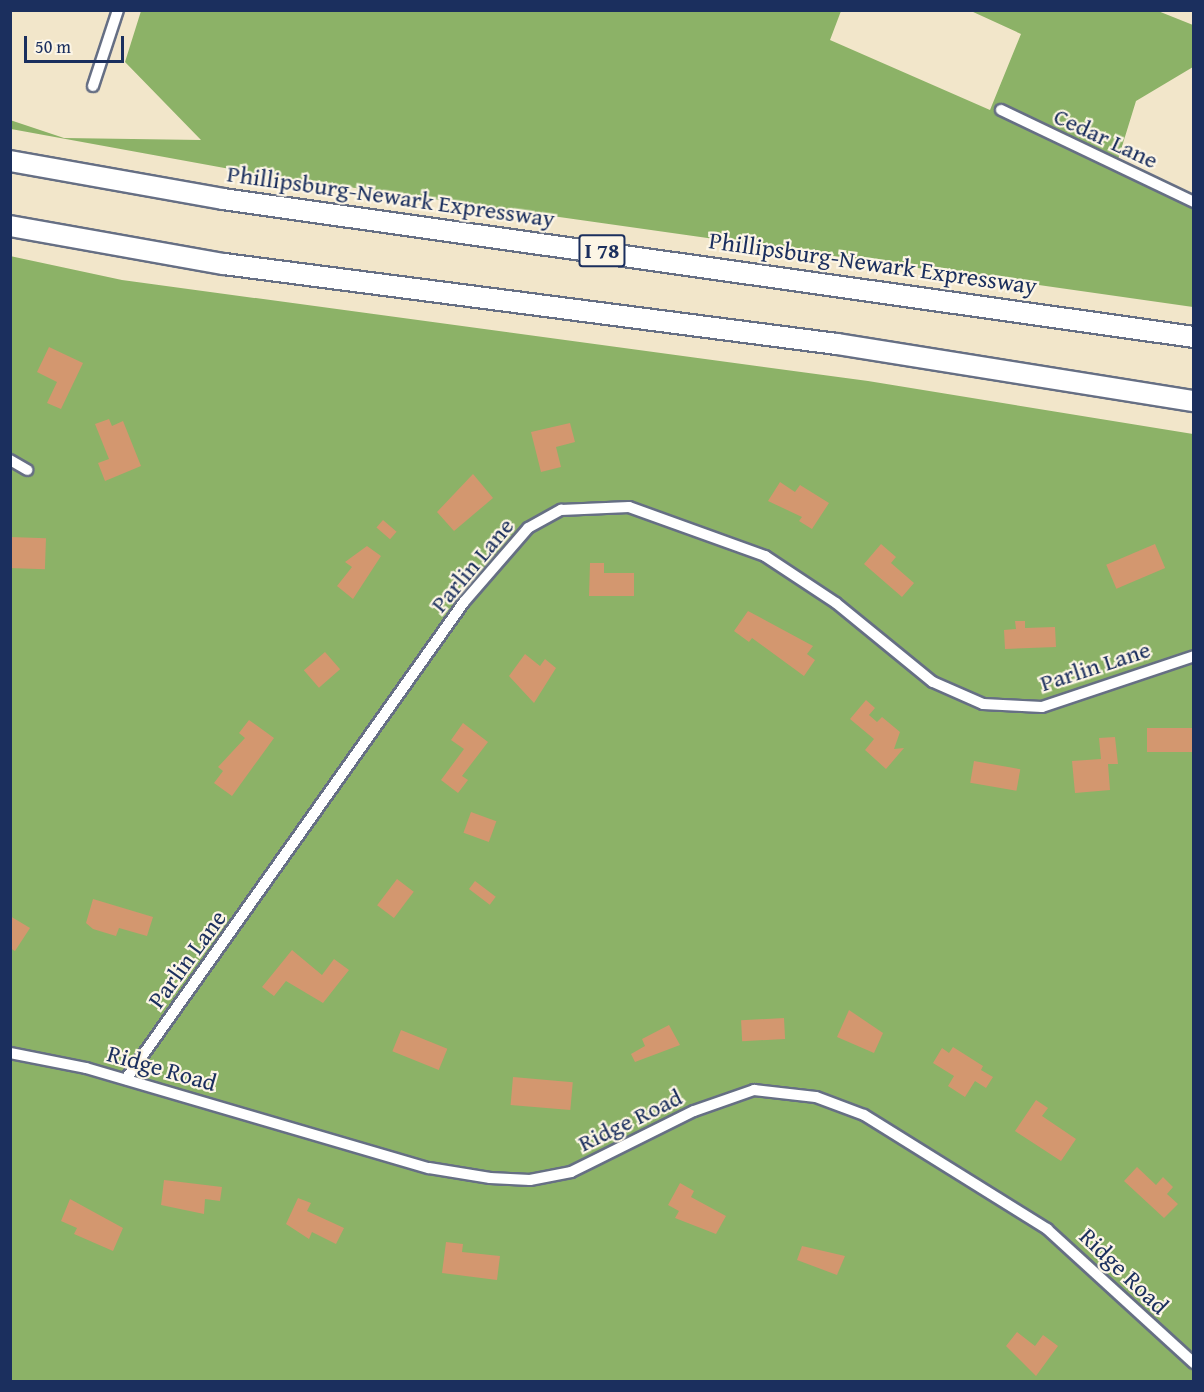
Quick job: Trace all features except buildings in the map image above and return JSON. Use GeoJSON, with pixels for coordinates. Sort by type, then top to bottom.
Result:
{"type":"FeatureCollection","features":[{"type":"Feature","properties":{"kind":"highway","name":"Phillipsburg-Newark Expressway"},"geometry":{"type":"LineString","coordinates":[[10,161],[223,199],[1194,337]]}},
{"type":"Feature","properties":{"kind":"highway"},"geometry":{"type":"LineString","coordinates":[[10,226],[224,264]]}},
{"type":"Feature","properties":{"kind":"highway"},"geometry":{"type":"LineString","coordinates":[[10,240],[224,264],[837,344],[1194,401]]}},
{"type":"Feature","properties":{"kind":"street"},"geometry":{"type":"LineString","coordinates":[[93,86],[118,10]]}},
{"type":"Feature","properties":{"kind":"street","name":"Cedar Lane"},"geometry":{"type":"LineString","coordinates":[[1001,110],[1194,201]]}},
{"type":"Feature","properties":{"kind":"street"},"geometry":{"type":"LineString","coordinates":[[10,460],[27,470]]}},
{"type":"Feature","properties":{"kind":"street","name":"Parlin Lane"},"geometry":{"type":"LineString","coordinates":[[126,1079],[464,602],[528,528],[561,510],[629,507],[765,556],[836,603],[933,682],[983,704],[1042,707],[1194,656]]}},
{"type":"Feature","properties":{"kind":"street","name":"Ridge Road"},"geometry":{"type":"LineString","coordinates":[[10,1053],[126,1079],[429,1168],[530,1180],[571,1172],[733,1095],[778,1090],[816,1097],[864,1115],[1047,1229],[1194,1363]]}},
{"type":"Feature","properties":{"kind":"green space"},"geometry":{"type":"Polygon","coordinates":[[[141,11],[841,11],[830,40],[990,110],[1021,34],[971,11],[1158,11],[1193,25],[1193,67],[1136,101],[1116,166],[1193,198],[1193,307],[257,174],[11,129],[10,120],[64,138],[201,140],[125,62],[141,11]]]}},
{"type":"Feature","properties":{"kind":"green space"},"geometry":{"type":"Polygon","coordinates":[[[10,256],[122,280],[868,381],[1193,434],[1193,1381],[11,1381],[10,256]]]}}]}
